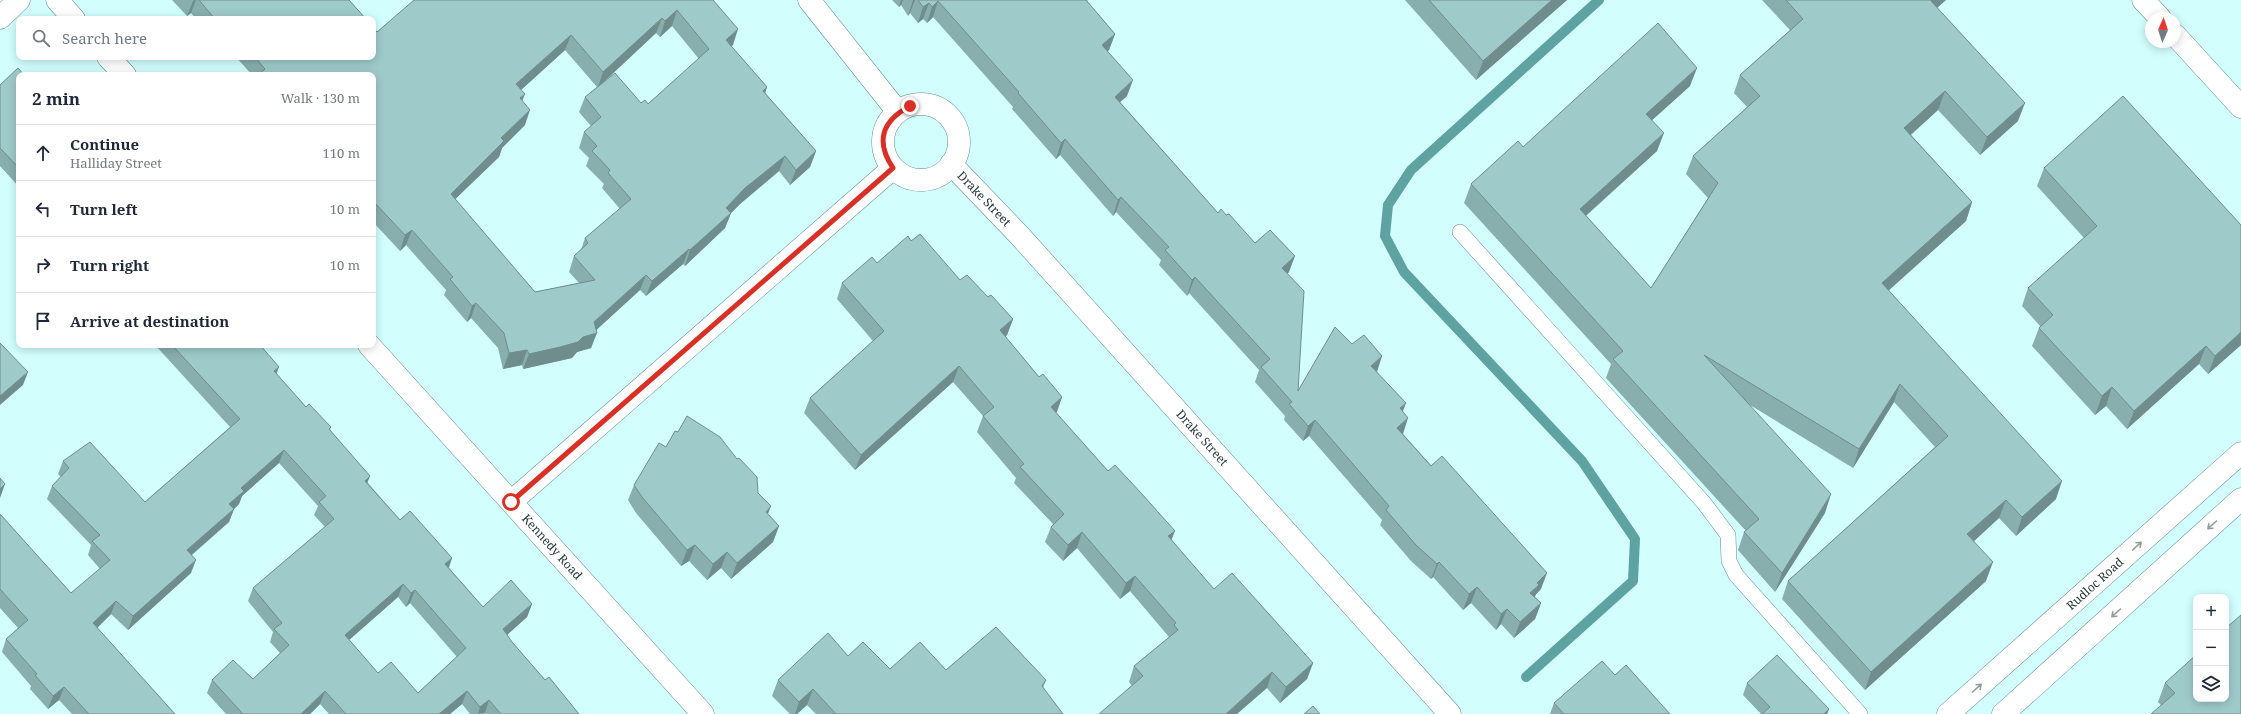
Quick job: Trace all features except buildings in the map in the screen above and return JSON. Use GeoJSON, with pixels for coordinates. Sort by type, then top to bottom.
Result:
{"type":"FeatureCollection","features":[{"type":"Feature","properties":{"kind":"street"},"geometry":{"type":"LineString","coordinates":[[0,18],[19,0]]}},
{"type":"Feature","properties":{"kind":"street"},"geometry":{"type":"LineString","coordinates":[[57,0],[71,16]]}},
{"type":"Feature","properties":{"kind":"street"},"geometry":{"type":"LineString","coordinates":[[809,0],[898,112]]}},
{"type":"Feature","properties":{"kind":"street"},"geometry":{"type":"LineString","coordinates":[[2143,0],[2154,12]]}},
{"type":"Feature","properties":{"kind":"street"},"geometry":{"type":"LineString","coordinates":[[2181,42],[2241,107]]}},
{"type":"Feature","properties":{"kind":"street"},"geometry":{"type":"LineString","coordinates":[[111,60],[122,72]]}},
{"type":"Feature","properties":{"kind":"street"},"geometry":{"type":"LineString","coordinates":[[923,104],[936,107],[947,115],[954,125],[958,138],[958,151],[951,164],[943,173],[934,178],[923,180],[902,175],[893,168],[886,157],[883,139],[889,121],[898,112],[910,106],[923,104]]}},
{"type":"Feature","properties":{"kind":"street","name":"Drake Street"},"geometry":{"type":"LineString","coordinates":[[951,164],[1020,236],[1450,714]]}},
{"type":"Feature","properties":{"kind":"street"},"geometry":{"type":"LineString","coordinates":[[511,502],[893,168]]}},
{"type":"Feature","properties":{"kind":"street","name":"Kennedy Road"},"geometry":{"type":"LineString","coordinates":[[372,348],[703,714]]}},
{"type":"Feature","properties":{"kind":"street","name":"Rudloc Road"},"geometry":{"type":"LineString","coordinates":[[1948,714],[2241,453]]}},
{"type":"Feature","properties":{"kind":"street"},"geometry":{"type":"LineString","coordinates":[[2003,714],[2241,499]]}},
{"type":"Feature","properties":{"kind":"lane"},"geometry":{"type":"LineString","coordinates":[[1460,232],[1704,503],[1728,535],[1729,561],[1736,576],[1860,714]]}},
{"type":"Feature","properties":{"kind":"waterway"},"geometry":{"type":"LineString","coordinates":[[1526,677],[1633,581],[1635,539],[1582,461],[1404,272],[1385,236],[1388,205],[1411,170],[1599,0]]}},
{"type":"Feature","properties":{"kind":"route"},"geometry":{"type":"LineString","coordinates":[[511,502],[893,168],[886,157],[883,145],[884,133],[889,121],[898,112],[910,106]]}}]}
